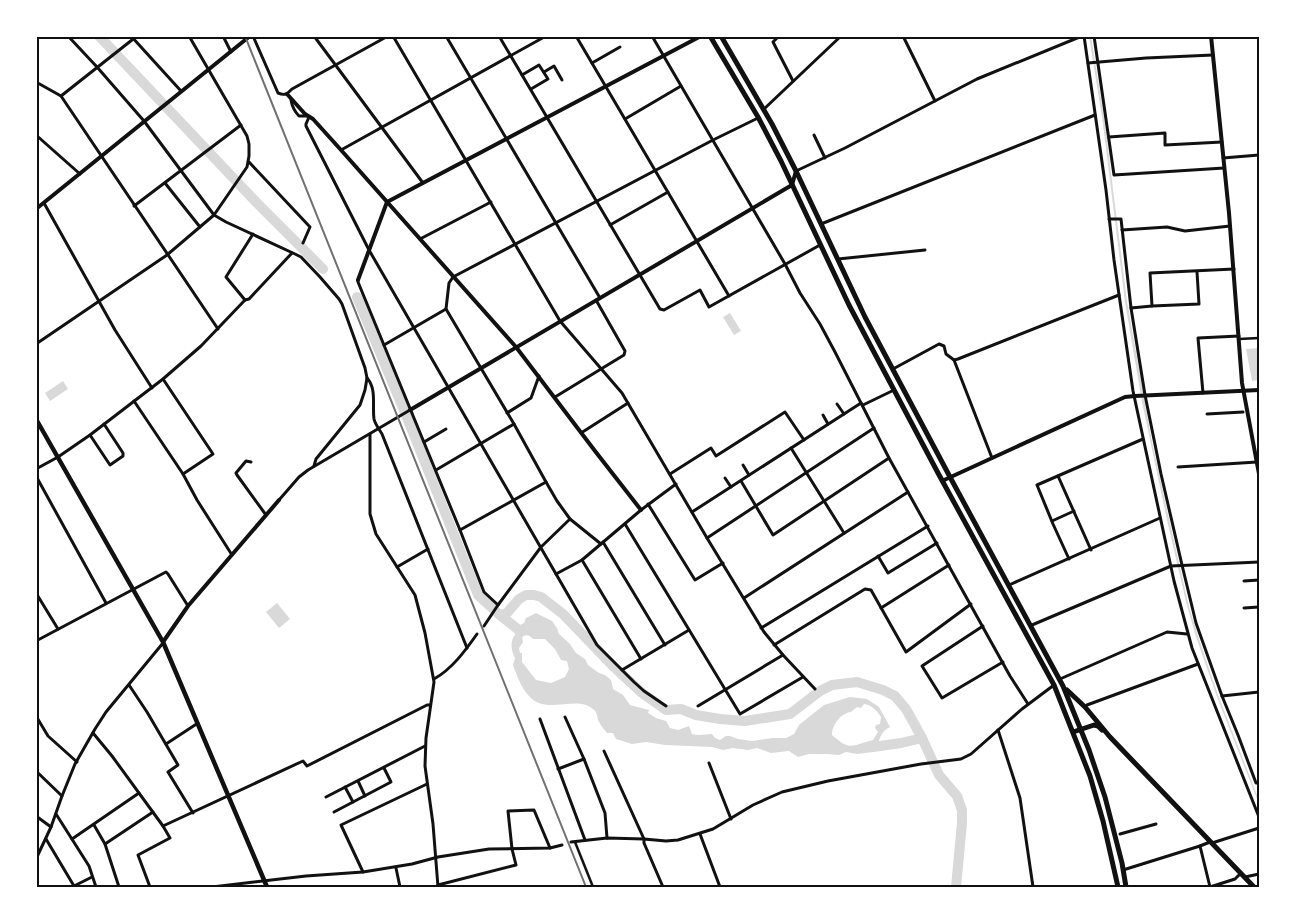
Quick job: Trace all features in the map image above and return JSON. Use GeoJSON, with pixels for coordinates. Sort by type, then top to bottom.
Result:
{"type":"FeatureCollection","features":[{"type":"Feature","properties":{"kind":"main road"},"geometry":{"type":"LineString","coordinates":[[710,36],[758,117],[849,305],[942,481],[1054,685],[1097,799],[1118,887]]}},
{"type":"Feature","properties":{"kind":"main road"},"geometry":{"type":"LineString","coordinates":[[724,38],[764,109],[796,172],[862,311],[892,369],[1060,679],[1068,692],[1085,707],[1110,737]]}},
{"type":"Feature","properties":{"kind":"main road"},"geometry":{"type":"LineString","coordinates":[[36,419],[163,642],[267,887]]}},
{"type":"Feature","properties":{"kind":"main road"},"geometry":{"type":"LineString","coordinates":[[933,464],[941,460]]}},
{"type":"Feature","properties":{"kind":"main road"},"geometry":{"type":"LineString","coordinates":[[1064,686],[1081,728],[1112,818],[1126,887]]}},
{"type":"Feature","properties":{"kind":"main road"},"geometry":{"type":"LineString","coordinates":[[1073,732],[1081,728],[1098,726],[1254,887]]}},
{"type":"Feature","properties":{"kind":"street"},"geometry":{"type":"LineString","coordinates":[[68,36],[144,121],[214,215],[301,257],[342,304],[367,378],[360,405],[316,459],[314,466]]}},
{"type":"Feature","properties":{"kind":"street"},"geometry":{"type":"LineString","coordinates":[[36,344],[167,255],[200,227],[214,215],[249,162],[247,136],[189,36]]}},
{"type":"Feature","properties":{"kind":"street"},"geometry":{"type":"LineString","coordinates":[[223,36],[230,52]]}},
{"type":"Feature","properties":{"kind":"street"},"geometry":{"type":"LineString","coordinates":[[36,209],[208,69],[252,36],[278,93],[282,95],[287,94],[292,89],[388,36]]}},
{"type":"Feature","properties":{"kind":"street"},"geometry":{"type":"LineString","coordinates":[[314,36],[424,183]]}},
{"type":"Feature","properties":{"kind":"street"},"geometry":{"type":"LineString","coordinates":[[393,36],[560,321],[622,393],[761,628],[774,645],[815,689]]}},
{"type":"Feature","properties":{"kind":"street"},"geometry":{"type":"LineString","coordinates":[[446,36],[556,223],[625,351],[624,355],[555,397]]}},
{"type":"Feature","properties":{"kind":"street"},"geometry":{"type":"LineString","coordinates":[[499,36],[660,309],[664,310],[700,290],[709,307],[821,245]]}},
{"type":"Feature","properties":{"kind":"street"},"geometry":{"type":"LineString","coordinates":[[341,150],[546,36]]}},
{"type":"Feature","properties":{"kind":"street"},"geometry":{"type":"LineString","coordinates":[[576,36],[729,296]]}},
{"type":"Feature","properties":{"kind":"street"},"geometry":{"type":"LineString","coordinates":[[652,36],[786,264],[800,293],[820,324],[889,458],[1028,704]]}},
{"type":"Feature","properties":{"kind":"street"},"geometry":{"type":"LineString","coordinates":[[497,606],[484,592],[436,470],[409,411],[358,280],[387,202],[701,36]]}},
{"type":"Feature","properties":{"kind":"street"},"geometry":{"type":"LineString","coordinates":[[779,36],[773,42],[793,81]]}},
{"type":"Feature","properties":{"kind":"street"},"geometry":{"type":"LineString","coordinates":[[764,109],[841,36]]}},
{"type":"Feature","properties":{"kind":"street"},"geometry":{"type":"LineString","coordinates":[[903,36],[935,100]]}},
{"type":"Feature","properties":{"kind":"street"},"geometry":{"type":"LineString","coordinates":[[36,860],[77,762],[106,712],[163,642],[188,606],[299,477],[314,466],[792,185],[796,172],[977,79],[1083,36],[1089,63],[1119,295],[1143,439],[1160,518],[1187,634],[1259,817]]}},
{"type":"Feature","properties":{"kind":"street"},"geometry":{"type":"LineString","coordinates":[[1094,36],[1114,175],[1224,168]]}},
{"type":"Feature","properties":{"kind":"street"},"geometry":{"type":"LineString","coordinates":[[1211,36],[1224,158],[1244,391],[1259,474]]}},
{"type":"Feature","properties":{"kind":"street"},"geometry":{"type":"LineString","coordinates":[[61,96],[118,52],[134,37],[181,92]]}},
{"type":"Feature","properties":{"kind":"street"},"geometry":{"type":"LineString","coordinates":[[592,63],[620,47]]}},
{"type":"Feature","properties":{"kind":"street"},"geometry":{"type":"LineString","coordinates":[[1089,63],[1213,54]]}},
{"type":"Feature","properties":{"kind":"street"},"geometry":{"type":"LineString","coordinates":[[522,75],[540,65],[548,79],[530,89]]}},
{"type":"Feature","properties":{"kind":"street"},"geometry":{"type":"LineString","coordinates":[[544,72],[554,66],[562,80]]}},
{"type":"Feature","properties":{"kind":"street"},"geometry":{"type":"LineString","coordinates":[[36,82],[61,96],[218,329]]}},
{"type":"Feature","properties":{"kind":"street"},"geometry":{"type":"LineString","coordinates":[[625,119],[681,86]]}},
{"type":"Feature","properties":{"kind":"street"},"geometry":{"type":"LineString","coordinates":[[287,94],[313,119],[516,347],[641,510]]}},
{"type":"Feature","properties":{"kind":"street"},"geometry":{"type":"LineString","coordinates":[[820,224],[1095,115]]}},
{"type":"Feature","properties":{"kind":"street"},"geometry":{"type":"LineString","coordinates":[[308,116],[306,126],[369,250],[596,644],[644,691],[666,706]]}},
{"type":"Feature","properties":{"kind":"street"},"geometry":{"type":"LineString","coordinates":[[665,645],[602,543],[570,518],[557,501],[446,309],[449,283],[453,277],[758,117]]}},
{"type":"Feature","properties":{"kind":"street"},"geometry":{"type":"LineString","coordinates":[[134,206],[241,125]]}},
{"type":"Feature","properties":{"kind":"street"},"geometry":{"type":"LineString","coordinates":[[1109,137],[1165,133],[1166,145],[1222,142]]}},
{"type":"Feature","properties":{"kind":"street"},"geometry":{"type":"LineString","coordinates":[[36,135],[80,174]]}},
{"type":"Feature","properties":{"kind":"street"},"geometry":{"type":"LineString","coordinates":[[814,135],[825,158]]}},
{"type":"Feature","properties":{"kind":"street"},"geometry":{"type":"LineString","coordinates":[[1224,158],[1259,156]]}},
{"type":"Feature","properties":{"kind":"street"},"geometry":{"type":"LineString","coordinates":[[249,162],[310,227],[303,243]]}},
{"type":"Feature","properties":{"kind":"street"},"geometry":{"type":"LineString","coordinates":[[165,183],[200,227]]}},
{"type":"Feature","properties":{"kind":"street"},"geometry":{"type":"LineString","coordinates":[[610,225],[668,192]]}},
{"type":"Feature","properties":{"kind":"street"},"geometry":{"type":"LineString","coordinates":[[420,239],[491,202]]}},
{"type":"Feature","properties":{"kind":"street"},"geometry":{"type":"LineString","coordinates":[[44,203],[115,330],[152,388]]}},
{"type":"Feature","properties":{"kind":"street"},"geometry":{"type":"LineString","coordinates":[[1109,219],[1120,219],[1131,308],[1145,395],[1180,565],[1196,623],[1222,696],[1256,783],[1259,783]]}},
{"type":"Feature","properties":{"kind":"street"},"geometry":{"type":"LineString","coordinates":[[1122,230],[1168,228],[1185,230],[1230,226]]}},
{"type":"Feature","properties":{"kind":"street"},"geometry":{"type":"LineString","coordinates":[[245,300],[226,278],[253,234]]}},
{"type":"Feature","properties":{"kind":"street"},"geometry":{"type":"LineString","coordinates":[[837,259],[925,250]]}},
{"type":"Feature","properties":{"kind":"street"},"geometry":{"type":"LineString","coordinates":[[36,470],[90,435],[152,388],[202,346],[292,252]]}},
{"type":"Feature","properties":{"kind":"street"},"geometry":{"type":"LineString","coordinates":[[1152,306],[1150,273],[1234,269]]}},
{"type":"Feature","properties":{"kind":"street"},"geometry":{"type":"LineString","coordinates":[[1131,308],[1199,304],[1197,272]]}},
{"type":"Feature","properties":{"kind":"street"},"geometry":{"type":"LineString","coordinates":[[954,360],[1119,295]]}},
{"type":"Feature","properties":{"kind":"street"},"geometry":{"type":"LineString","coordinates":[[384,346],[446,309]]}},
{"type":"Feature","properties":{"kind":"street"},"geometry":{"type":"LineString","coordinates":[[1203,393],[1198,338],[1259,338]]}},
{"type":"Feature","properties":{"kind":"street"},"geometry":{"type":"LineString","coordinates":[[892,369],[939,344],[944,346],[946,354],[954,360],[992,458]]}},
{"type":"Feature","properties":{"kind":"street"},"geometry":{"type":"LineString","coordinates":[[507,413],[531,398],[539,376]]}},
{"type":"Feature","properties":{"kind":"street"},"geometry":{"type":"LineString","coordinates":[[367,378],[372,387],[375,423],[467,648]]}},
{"type":"Feature","properties":{"kind":"street"},"geometry":{"type":"LineString","coordinates":[[163,379],[213,454],[183,474]]}},
{"type":"Feature","properties":{"kind":"street"},"geometry":{"type":"LineString","coordinates":[[692,512],[844,414],[894,390]]}},
{"type":"Feature","properties":{"kind":"street"},"geometry":{"type":"LineString","coordinates":[[942,481],[1120,400],[1145,395],[1259,390]]}},
{"type":"Feature","properties":{"kind":"street"},"geometry":{"type":"LineString","coordinates":[[134,401],[183,474],[196,500],[232,555]]}},
{"type":"Feature","properties":{"kind":"street"},"geometry":{"type":"LineString","coordinates":[[581,433],[628,403]]}},
{"type":"Feature","properties":{"kind":"street"},"geometry":{"type":"LineString","coordinates":[[837,404],[844,414]]}},
{"type":"Feature","properties":{"kind":"street"},"geometry":{"type":"LineString","coordinates":[[670,474],[711,448],[716,456],[785,412],[804,440]]}},
{"type":"Feature","properties":{"kind":"street"},"geometry":{"type":"LineString","coordinates":[[1207,414],[1243,412]]}},
{"type":"Feature","properties":{"kind":"street"},"geometry":{"type":"LineString","coordinates":[[823,415],[828,424]]}},
{"type":"Feature","properties":{"kind":"street"},"geometry":{"type":"LineString","coordinates":[[90,435],[110,465],[123,456],[123,453],[104,424]]}},
{"type":"Feature","properties":{"kind":"street"},"geometry":{"type":"LineString","coordinates":[[436,470],[514,424]]}},
{"type":"Feature","properties":{"kind":"street"},"geometry":{"type":"LineString","coordinates":[[707,538],[874,428]]}},
{"type":"Feature","properties":{"kind":"street"},"geometry":{"type":"LineString","coordinates":[[424,442],[446,429]]}},
{"type":"Feature","properties":{"kind":"street"},"geometry":{"type":"LineString","coordinates":[[370,434],[370,514],[376,534],[415,595],[434,679],[425,746],[425,766],[433,824],[438,886],[516,865],[512,849],[508,811],[534,810],[550,848]]}},
{"type":"Feature","properties":{"kind":"street"},"geometry":{"type":"LineString","coordinates":[[1069,559],[1037,485],[1143,439]]}},
{"type":"Feature","properties":{"kind":"street"},"geometry":{"type":"LineString","coordinates":[[791,448],[844,533]]}},
{"type":"Feature","properties":{"kind":"street"},"geometry":{"type":"LineString","coordinates":[[741,480],[773,535],[889,458]]}},
{"type":"Feature","properties":{"kind":"street"},"geometry":{"type":"LineString","coordinates":[[250,462],[246,462],[236,473],[266,515]]}},
{"type":"Feature","properties":{"kind":"street"},"geometry":{"type":"LineString","coordinates":[[1178,467],[1257,462]]}},
{"type":"Feature","properties":{"kind":"street"},"geometry":{"type":"LineString","coordinates":[[743,465],[749,475]]}},
{"type":"Feature","properties":{"kind":"street"},"geometry":{"type":"LineString","coordinates":[[36,476],[106,603]]}},
{"type":"Feature","properties":{"kind":"street"},"geometry":{"type":"LineString","coordinates":[[1058,476],[1091,550]]}},
{"type":"Feature","properties":{"kind":"street"},"geometry":{"type":"LineString","coordinates":[[725,478],[731,487]]}},
{"type":"Feature","properties":{"kind":"street"},"geometry":{"type":"LineString","coordinates":[[460,530],[546,482]]}},
{"type":"Feature","properties":{"kind":"street"},"geometry":{"type":"LineString","coordinates":[[556,574],[582,560],[648,504],[676,484]]}},
{"type":"Feature","properties":{"kind":"street"},"geometry":{"type":"LineString","coordinates":[[744,598],[908,492]]}},
{"type":"Feature","properties":{"kind":"street"},"geometry":{"type":"LineString","coordinates":[[648,504],[695,580],[723,563]]}},
{"type":"Feature","properties":{"kind":"street"},"geometry":{"type":"LineString","coordinates":[[1052,520],[1074,511]]}},
{"type":"Feature","properties":{"kind":"street"},"geometry":{"type":"LineString","coordinates":[[484,626],[541,547],[570,518]]}},
{"type":"Feature","properties":{"kind":"street"},"geometry":{"type":"LineString","coordinates":[[1009,585],[1160,518]]}},
{"type":"Feature","properties":{"kind":"street"},"geometry":{"type":"LineString","coordinates":[[625,524],[740,714],[803,677]]}},
{"type":"Feature","properties":{"kind":"street"},"geometry":{"type":"LineString","coordinates":[[761,628],[928,526]]}},
{"type":"Feature","properties":{"kind":"street"},"geometry":{"type":"LineString","coordinates":[[878,556],[888,573],[937,543]]}},
{"type":"Feature","properties":{"kind":"street"},"geometry":{"type":"LineString","coordinates":[[397,567],[428,549]]}},
{"type":"Feature","properties":{"kind":"street"},"geometry":{"type":"LineString","coordinates":[[582,560],[641,659]]}},
{"type":"Feature","properties":{"kind":"street"},"geometry":{"type":"LineString","coordinates":[[1032,625],[1171,566],[1259,562]]}},
{"type":"Feature","properties":{"kind":"street"},"geometry":{"type":"LineString","coordinates":[[881,608],[949,565]]}},
{"type":"Feature","properties":{"kind":"street"},"geometry":{"type":"LineString","coordinates":[[36,641],[166,572],[188,606]]}},
{"type":"Feature","properties":{"kind":"street"},"geometry":{"type":"LineString","coordinates":[[1244,581],[1259,580]]}},
{"type":"Feature","properties":{"kind":"street"},"geometry":{"type":"LineString","coordinates":[[774,645],[865,589],[871,590],[906,652],[971,604]]}},
{"type":"Feature","properties":{"kind":"street"},"geometry":{"type":"LineString","coordinates":[[36,593],[58,629]]}},
{"type":"Feature","properties":{"kind":"street"},"geometry":{"type":"LineString","coordinates":[[1244,608],[1259,607]]}},
{"type":"Feature","properties":{"kind":"street"},"geometry":{"type":"LineString","coordinates":[[983,626],[922,666],[942,698],[1003,662]]}},
{"type":"Feature","properties":{"kind":"street"},"geometry":{"type":"LineString","coordinates":[[622,670],[689,630]]}},
{"type":"Feature","properties":{"kind":"street"},"geometry":{"type":"LineString","coordinates":[[1060,679],[1167,632],[1187,634]]}},
{"type":"Feature","properties":{"kind":"street"},"geometry":{"type":"LineString","coordinates":[[434,679],[440,676],[452,664],[477,634]]}},
{"type":"Feature","properties":{"kind":"street"},"geometry":{"type":"LineString","coordinates":[[698,706],[783,655]]}},
{"type":"Feature","properties":{"kind":"street"},"geometry":{"type":"LineString","coordinates":[[1085,707],[1198,664]]}},
{"type":"Feature","properties":{"kind":"street"},"geometry":{"type":"LineString","coordinates":[[129,685],[178,765],[168,772],[193,813]]}},
{"type":"Feature","properties":{"kind":"street"},"geometry":{"type":"LineString","coordinates":[[593,887],[573,842],[607,838],[672,841],[713,829],[753,805],[782,792],[828,781],[965,757],[981,746],[1028,704],[1054,685]]}},
{"type":"Feature","properties":{"kind":"street"},"geometry":{"type":"LineString","coordinates":[[1222,696],[1259,692]]}},
{"type":"Feature","properties":{"kind":"street"},"geometry":{"type":"LineString","coordinates":[[163,826],[304,761],[307,766],[430,705]]}},
{"type":"Feature","properties":{"kind":"street"},"geometry":{"type":"LineString","coordinates":[[36,716],[48,736],[77,762]]}},
{"type":"Feature","properties":{"kind":"street"},"geometry":{"type":"LineString","coordinates":[[565,717],[605,813],[607,838]]}},
{"type":"Feature","properties":{"kind":"street"},"geometry":{"type":"LineString","coordinates":[[540,719],[585,840]]}},
{"type":"Feature","properties":{"kind":"street"},"geometry":{"type":"LineString","coordinates":[[166,744],[198,723]]}},
{"type":"Feature","properties":{"kind":"street"},"geometry":{"type":"LineString","coordinates":[[998,730],[1020,798],[1033,887]]}},
{"type":"Feature","properties":{"kind":"street"},"geometry":{"type":"LineString","coordinates":[[93,733],[112,756],[170,838],[138,854],[150,887]]}},
{"type":"Feature","properties":{"kind":"street"},"geometry":{"type":"LineString","coordinates":[[326,797],[425,746]]}},
{"type":"Feature","properties":{"kind":"street"},"geometry":{"type":"LineString","coordinates":[[604,751],[644,839],[663,887]]}},
{"type":"Feature","properties":{"kind":"street"},"geometry":{"type":"LineString","coordinates":[[558,769],[584,759]]}},
{"type":"Feature","properties":{"kind":"street"},"geometry":{"type":"LineString","coordinates":[[709,763],[731,819]]}},
{"type":"Feature","properties":{"kind":"street"},"geometry":{"type":"LineString","coordinates":[[334,812],[392,782],[384,768]]}},
{"type":"Feature","properties":{"kind":"street"},"geometry":{"type":"LineString","coordinates":[[36,772],[62,796]]}},
{"type":"Feature","properties":{"kind":"street"},"geometry":{"type":"LineString","coordinates":[[358,780],[365,796]]}},
{"type":"Feature","properties":{"kind":"street"},"geometry":{"type":"LineString","coordinates":[[363,872],[341,825],[427,784]]}},
{"type":"Feature","properties":{"kind":"street"},"geometry":{"type":"LineString","coordinates":[[345,787],[353,802]]}},
{"type":"Feature","properties":{"kind":"street"},"geometry":{"type":"LineString","coordinates":[[72,839],[139,793]]}},
{"type":"Feature","properties":{"kind":"street"},"geometry":{"type":"LineString","coordinates":[[105,844],[153,812]]}},
{"type":"Feature","properties":{"kind":"street"},"geometry":{"type":"LineString","coordinates":[[56,814],[89,866],[96,887]]}},
{"type":"Feature","properties":{"kind":"street"},"geometry":{"type":"LineString","coordinates":[[36,816],[51,827]]}},
{"type":"Feature","properties":{"kind":"street"},"geometry":{"type":"LineString","coordinates":[[1120,834],[1156,824]]}},
{"type":"Feature","properties":{"kind":"street"},"geometry":{"type":"LineString","coordinates":[[94,825],[105,844],[119,887]]}},
{"type":"Feature","properties":{"kind":"street"},"geometry":{"type":"LineString","coordinates":[[1123,870],[1259,828]]}},
{"type":"Feature","properties":{"kind":"street"},"geometry":{"type":"LineString","coordinates":[[700,834],[720,887]]}},
{"type":"Feature","properties":{"kind":"street"},"geometry":{"type":"LineString","coordinates":[[46,839],[74,886],[92,876]]}},
{"type":"Feature","properties":{"kind":"street"},"geometry":{"type":"LineString","coordinates":[[212,887],[264,880],[396,868],[438,857],[489,849],[550,848],[562,845]]}},
{"type":"Feature","properties":{"kind":"street"},"geometry":{"type":"LineString","coordinates":[[1200,846],[1210,887],[1243,875],[1259,874]]}},
{"type":"Feature","properties":{"kind":"street"},"geometry":{"type":"LineString","coordinates":[[396,868],[400,887]]}},
{"type":"Feature","properties":{"kind":"shaded area"},"geometry":{"type":"Polygon","coordinates":[[[1089,36],[1091,36],[1104,117],[1127,301],[1151,437],[1165,501],[1189,607],[1218,695],[1259,804],[1197,640],[1167,520],[1142,402],[1125,302],[1103,124],[1089,36]]]}},
{"type":"Feature","properties":{"kind":"shaded area"},"geometry":{"type":"Polygon","coordinates":[[[730,313],[741,331],[734,335],[723,317],[730,313]]]}},
{"type":"Feature","properties":{"kind":"shaded area"},"geometry":{"type":"Polygon","coordinates":[[[1259,348],[1259,380],[1252,381],[1246,349],[1259,348]]]}},
{"type":"Feature","properties":{"kind":"shaded area"},"geometry":{"type":"Polygon","coordinates":[[[63,381],[68,389],[50,401],[45,393],[63,381]]]}},
{"type":"Feature","properties":{"kind":"shaded area"},"geometry":{"type":"Polygon","coordinates":[[[277,603],[290,619],[279,628],[266,612],[277,603]]]}},
{"type":"Feature","properties":{"kind":"shaded area"},"geometry":{"type":"Polygon","coordinates":[[[536,613],[552,621],[559,634],[570,644],[576,653],[585,659],[588,665],[611,680],[613,689],[623,695],[630,705],[649,710],[648,713],[666,721],[670,728],[678,730],[689,726],[692,734],[712,734],[720,740],[726,736],[752,741],[786,738],[794,734],[799,725],[824,705],[850,697],[867,699],[879,707],[890,727],[880,737],[877,750],[857,754],[846,752],[839,755],[809,754],[798,757],[789,751],[771,753],[757,748],[723,750],[712,747],[665,745],[646,742],[632,744],[616,739],[613,733],[607,733],[599,722],[596,712],[587,706],[580,704],[546,705],[538,703],[528,695],[520,683],[513,665],[515,658],[512,651],[513,637],[518,632],[518,626],[524,623],[526,618],[536,613]],[[526,633],[522,638],[523,642],[519,648],[520,653],[522,653],[522,662],[536,680],[551,683],[565,677],[569,669],[567,661],[561,660],[555,649],[545,639],[533,639],[526,633]],[[864,704],[861,708],[857,707],[841,717],[835,724],[832,735],[843,744],[852,746],[873,740],[878,732],[875,728],[876,725],[880,724],[881,717],[872,707],[864,704]]]}},
{"type":"Feature","properties":{"kind":"waterway"},"geometry":{"type":"LineString","coordinates":[[99,36],[257,203],[323,269]]}},
{"type":"Feature","properties":{"kind":"waterway"},"geometry":{"type":"LineString","coordinates":[[357,297],[478,595],[520,631],[530,630]]}},
{"type":"Feature","properties":{"kind":"waterway"},"geometry":{"type":"LineString","coordinates":[[500,615],[507,613],[519,599],[526,595],[541,597],[563,614],[642,693],[666,710],[681,709],[696,715],[745,721],[790,714],[820,691],[832,685],[857,682],[895,696],[906,709],[939,775],[957,796],[962,810],[956,887]]}},
{"type":"Feature","properties":{"kind":"waterway"},"geometry":{"type":"LineString","coordinates":[[873,747],[922,738]]}},
{"type":"Feature","properties":{"kind":"railway"},"geometry":{"type":"LineString","coordinates":[[245,36],[586,887]]}}]}
